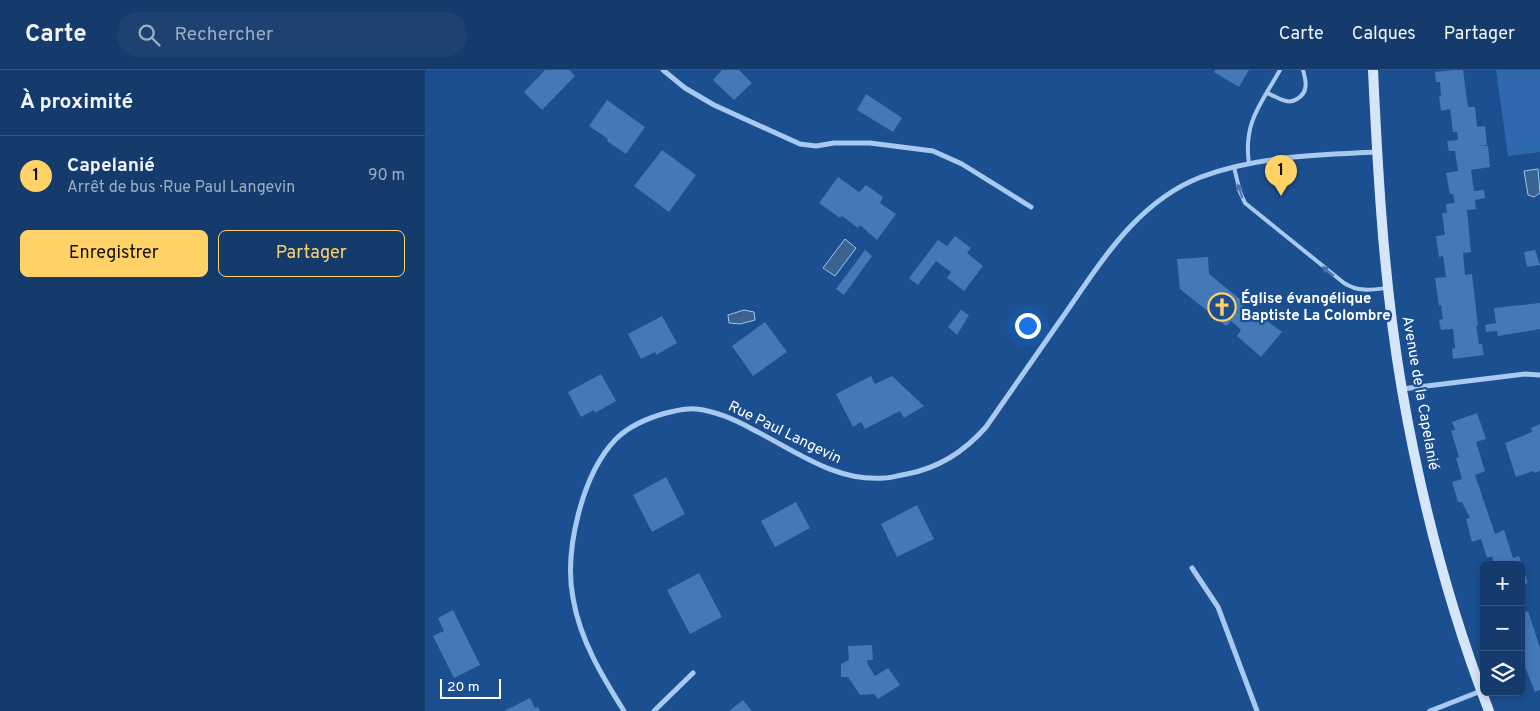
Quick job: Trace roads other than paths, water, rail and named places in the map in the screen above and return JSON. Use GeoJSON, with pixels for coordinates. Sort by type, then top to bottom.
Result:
{"type":"FeatureCollection","features":[{"type":"Feature","properties":{"kind":"street"},"geometry":{"type":"LineString","coordinates":[[663,70],[685,88],[713,105],[800,144],[816,146],[834,143],[870,143],[933,151],[962,164],[1031,207]]}},
{"type":"Feature","properties":{"kind":"street","name":"Avenue de la Capelanié"},"geometry":{"type":"LineString","coordinates":[[1373,70],[1377,152],[1389,288],[1402,389],[1417,469],[1436,548],[1457,620],[1480,688]]}},
{"type":"Feature","properties":{"kind":"street","name":"Rue Paul Langevin"},"geometry":{"type":"LineString","coordinates":[[624,711],[596,665],[582,633],[573,599],[571,578],[576,526],[585,492],[594,472],[617,439],[634,425],[674,411],[694,409],[713,412],[734,419],[814,462],[834,471],[856,477],[885,478],[913,473],[935,466],[964,449],[986,427],[1106,256],[1131,225],[1163,198],[1199,178],[1234,167],[1272,160],[1377,152]]}},
{"type":"Feature","properties":{"kind":"street"},"geometry":{"type":"LineString","coordinates":[[1402,389],[1525,374],[1540,375]]}},
{"type":"Feature","properties":{"kind":"street"},"geometry":{"type":"LineString","coordinates":[[1192,568],[1218,607],[1257,711]]}},
{"type":"Feature","properties":{"kind":"street"},"geometry":{"type":"LineString","coordinates":[[654,711],[693,673]]}},
{"type":"Feature","properties":{"kind":"street"},"geometry":{"type":"LineString","coordinates":[[1430,711],[1480,691]]}},
{"type":"Feature","properties":{"kind":"street","name":"Avenue de la Capelanié"},"geometry":{"type":"LineString","coordinates":[[1483,696],[1489,711]]}},
{"type":"Feature","properties":{"kind":"lane"},"geometry":{"type":"LineString","coordinates":[[1249,164],[1248,152],[1251,120],[1280,70]]}},
{"type":"Feature","properties":{"kind":"lane"},"geometry":{"type":"LineString","coordinates":[[1267,92],[1286,101],[1294,101],[1299,98],[1305,93],[1307,85],[1303,70]]}},
{"type":"Feature","properties":{"kind":"lane"},"geometry":{"type":"LineString","coordinates":[[1234,167],[1239,192],[1245,203],[1344,283],[1351,288],[1361,290],[1389,288]]}},
{"type":"Feature","properties":{"kind":"place","name":"Capelanié"},"geometry":{"type":"Point","coordinates":[1281,196]}},
{"type":"Feature","properties":{"kind":"place","name":"Église évangélique Baptiste La Colombre"},"geometry":{"type":"Point","coordinates":[1222,307]}}]}
